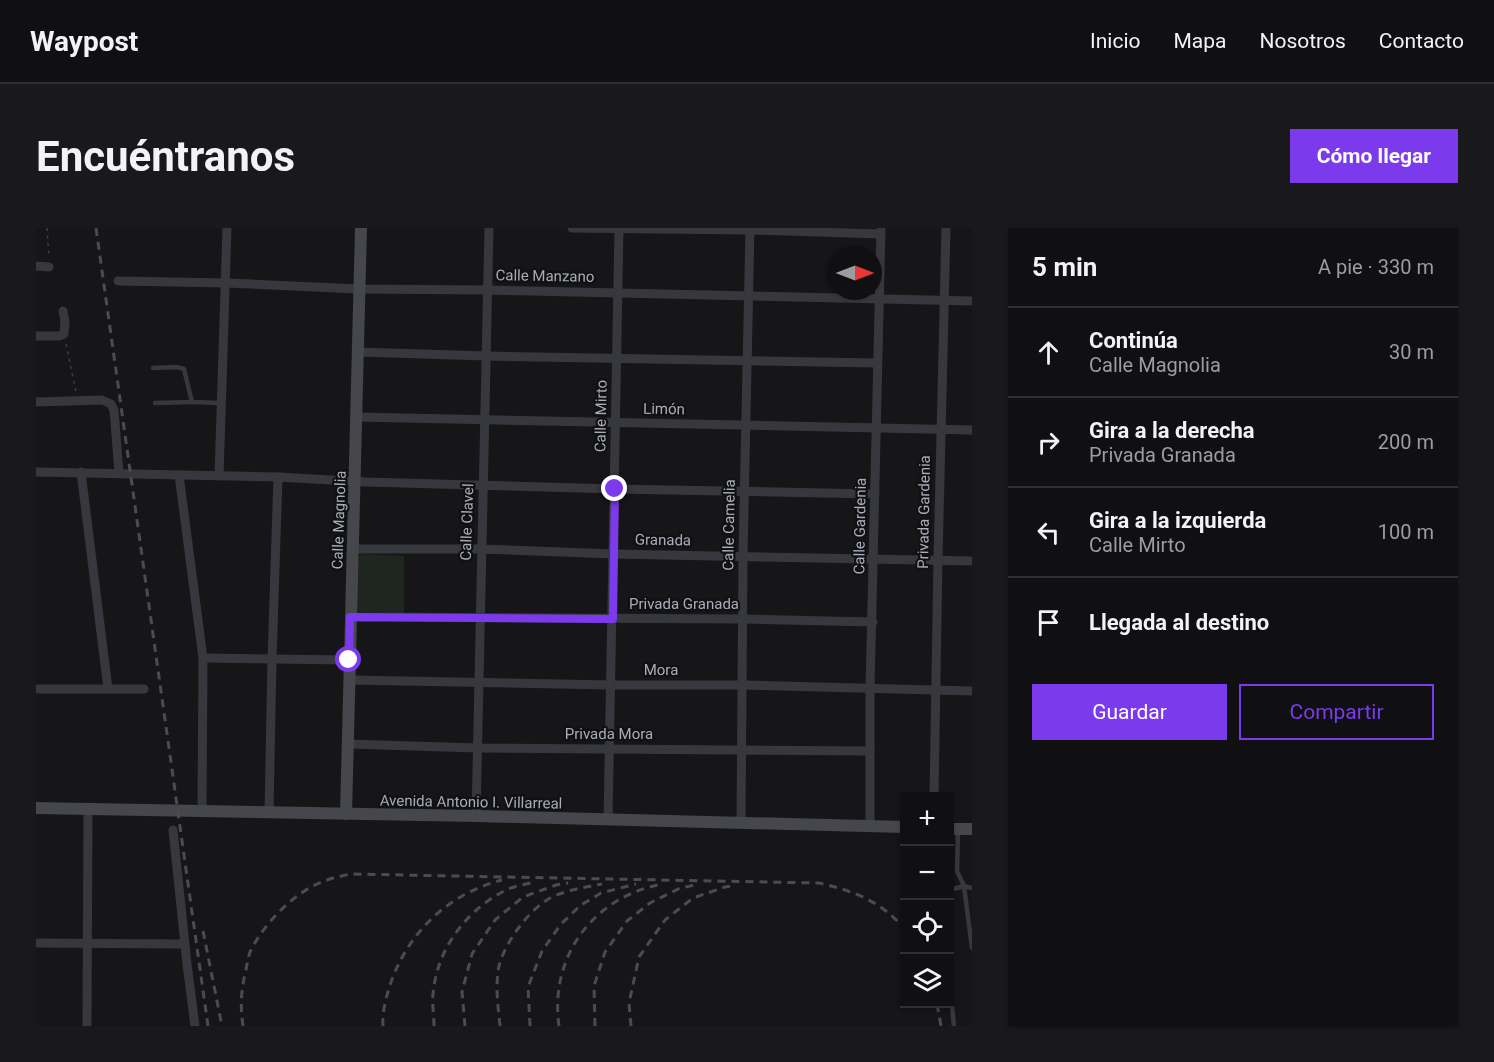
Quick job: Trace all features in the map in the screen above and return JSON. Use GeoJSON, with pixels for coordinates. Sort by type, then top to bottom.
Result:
{"type":"FeatureCollection","features":[{"type":"Feature","properties":{"kind":"street"},"geometry":{"type":"LineString","coordinates":[[219,476],[227,228]]}},
{"type":"Feature","properties":{"kind":"street","name":"Calle Magnolia"},"geometry":{"type":"LineString","coordinates":[[346,814],[361,228]]}},
{"type":"Feature","properties":{"kind":"street","name":"Calle Clavel"},"geometry":{"type":"LineString","coordinates":[[476,816],[489,228]]}},
{"type":"Feature","properties":{"kind":"street"},"geometry":{"type":"LineString","coordinates":[[572,228],[881,231]]}},
{"type":"Feature","properties":{"kind":"street","name":"Calle Mirto"},"geometry":{"type":"LineString","coordinates":[[608,820],[620,228]]}},
{"type":"Feature","properties":{"kind":"street","name":"Privada Gardenia"},"geometry":{"type":"LineString","coordinates":[[934,792],[946,228]]}},
{"type":"Feature","properties":{"kind":"street","name":"Calle Camelia"},"geometry":{"type":"LineString","coordinates":[[741,822],[742,620],[750,229]]}},
{"type":"Feature","properties":{"kind":"street","name":"Calle Gardenia"},"geometry":{"type":"LineString","coordinates":[[881,231],[881,246]]}},
{"type":"Feature","properties":{"kind":"street"},"geometry":{"type":"LineString","coordinates":[[36,266],[49,267]]}},
{"type":"Feature","properties":{"kind":"street","name":"Calle Manzano"},"geometry":{"type":"LineString","coordinates":[[118,281],[359,289],[828,297]]}},
{"type":"Feature","properties":{"kind":"street","name":"Calle Manzano"},"geometry":{"type":"LineString","coordinates":[[882,298],[972,301]]}},
{"type":"Feature","properties":{"kind":"street","name":"Calle Gardenia"},"geometry":{"type":"LineString","coordinates":[[870,825],[870,689],[879,300]]}},
{"type":"Feature","properties":{"kind":"street"},"geometry":{"type":"LineString","coordinates":[[36,336],[64,334],[63,311]]}},
{"type":"Feature","properties":{"kind":"street"},"geometry":{"type":"LineString","coordinates":[[358,352],[877,363]]}},
{"type":"Feature","properties":{"kind":"street"},"geometry":{"type":"LineString","coordinates":[[36,402],[102,400],[109,403],[114,410],[119,473]]}},
{"type":"Feature","properties":{"kind":"street","name":"Limón"},"geometry":{"type":"LineString","coordinates":[[357,417],[972,430]]}},
{"type":"Feature","properties":{"kind":"street"},"geometry":{"type":"LineString","coordinates":[[36,472],[278,477],[615,489],[876,494]]}},
{"type":"Feature","properties":{"kind":"street"},"geometry":{"type":"LineString","coordinates":[[81,472],[108,689]]}},
{"type":"Feature","properties":{"kind":"street"},"geometry":{"type":"LineString","coordinates":[[179,475],[203,658],[202,811]]}},
{"type":"Feature","properties":{"kind":"street"},"geometry":{"type":"LineString","coordinates":[[269,813],[278,477]]}},
{"type":"Feature","properties":{"kind":"street","name":"Granada"},"geometry":{"type":"LineString","coordinates":[[353,549],[482,549],[972,561]]}},
{"type":"Feature","properties":{"kind":"street","name":"Privada Granada"},"geometry":{"type":"LineString","coordinates":[[350,617],[873,622]]}},
{"type":"Feature","properties":{"kind":"street"},"geometry":{"type":"LineString","coordinates":[[203,658],[349,660]]}},
{"type":"Feature","properties":{"kind":"street","name":"Mora"},"geometry":{"type":"LineString","coordinates":[[350,680],[742,685],[972,691]]}},
{"type":"Feature","properties":{"kind":"street"},"geometry":{"type":"LineString","coordinates":[[36,688],[144,689]]}},
{"type":"Feature","properties":{"kind":"street","name":"Privada Mora"},"geometry":{"type":"LineString","coordinates":[[348,744],[478,748],[870,751]]}},
{"type":"Feature","properties":{"kind":"street","name":"Avenida Antonio I. Villarreal"},"geometry":{"type":"LineString","coordinates":[[36,808],[900,827]]}},
{"type":"Feature","properties":{"kind":"street"},"geometry":{"type":"LineString","coordinates":[[87,1026],[88,809]]}},
{"type":"Feature","properties":{"kind":"street"},"geometry":{"type":"LineString","coordinates":[[954,829],[972,830]]}},
{"type":"Feature","properties":{"kind":"street"},"geometry":{"type":"LineString","coordinates":[[173,830],[195,1026]]}},
{"type":"Feature","properties":{"kind":"street"},"geometry":{"type":"LineString","coordinates":[[36,944],[184,944]]}},
{"type":"Feature","properties":{"kind":"lane"},"geometry":{"type":"LineString","coordinates":[[153,368],[183,369],[192,402]]}},
{"type":"Feature","properties":{"kind":"lane"},"geometry":{"type":"LineString","coordinates":[[155,403],[221,403]]}},
{"type":"Feature","properties":{"kind":"lane"},"geometry":{"type":"LineString","coordinates":[[954,829],[957,871],[964,886],[972,948]]}},
{"type":"Feature","properties":{"kind":"lane"},"geometry":{"type":"LineString","coordinates":[[954,889],[964,886],[972,888]]}},
{"type":"Feature","properties":{"kind":"lane"},"geometry":{"type":"LineString","coordinates":[[952,1008],[954,1026]]}},
{"type":"Feature","properties":{"kind":"path"},"geometry":{"type":"LineString","coordinates":[[47,228],[49,267]]}},
{"type":"Feature","properties":{"kind":"path"},"geometry":{"type":"LineString","coordinates":[[64,334],[78,402]]}},
{"type":"Feature","properties":{"kind":"shaded area"},"geometry":{"type":"Polygon","coordinates":[[[362,554],[404,556],[404,613],[356,610],[359,557],[362,554]]]}},
{"type":"Feature","properties":{"kind":"railway"},"geometry":{"type":"LineString","coordinates":[[96,228],[208,1026]]}},
{"type":"Feature","properties":{"kind":"railway"},"geometry":{"type":"LineString","coordinates":[[243,1026],[243,984],[250,952],[256,941],[272,919],[304,891],[327,880],[350,874],[819,883],[866,898],[886,911],[900,924]]}},
{"type":"Feature","properties":{"kind":"railway"},"geometry":{"type":"LineString","coordinates":[[383,1026],[390,985],[398,966],[419,932],[448,905],[482,886],[502,880]]}},
{"type":"Feature","properties":{"kind":"railway"},"geometry":{"type":"LineString","coordinates":[[434,1026],[433,998],[436,977],[441,961],[457,932],[467,919],[493,897],[508,889],[535,882]]}},
{"type":"Feature","properties":{"kind":"railway"},"geometry":{"type":"LineString","coordinates":[[465,1026],[462,992],[472,954],[495,920],[523,897],[568,883]]}},
{"type":"Feature","properties":{"kind":"railway"},"geometry":{"type":"LineString","coordinates":[[500,1026],[497,988],[499,966],[507,947],[527,917],[552,897],[602,884]]}},
{"type":"Feature","properties":{"kind":"railway"},"geometry":{"type":"LineString","coordinates":[[530,1026],[528,987],[542,951],[561,924],[581,905],[601,893],[636,884]]}},
{"type":"Feature","properties":{"kind":"railway"},"geometry":{"type":"LineString","coordinates":[[559,1026],[558,1000],[561,976],[569,953],[581,933],[616,901],[638,891],[663,884]]}},
{"type":"Feature","properties":{"kind":"railway"},"geometry":{"type":"LineString","coordinates":[[595,1026],[594,986],[605,952],[627,921],[650,903],[680,888],[695,885]]}},
{"type":"Feature","properties":{"kind":"railway"},"geometry":{"type":"LineString","coordinates":[[631,1026],[629,1003],[639,957],[665,920],[693,898],[731,886]]}},
{"type":"Feature","properties":{"kind":"railway"},"geometry":{"type":"LineString","coordinates":[[203,931],[222,1026]]}},
{"type":"Feature","properties":{"kind":"railway"},"geometry":{"type":"LineString","coordinates":[[938,1008],[941,1026]]}},
{"type":"Feature","properties":{"kind":"route"},"geometry":{"type":"LineString","coordinates":[[349,660],[350,617],[613,619],[615,489]]}}]}
